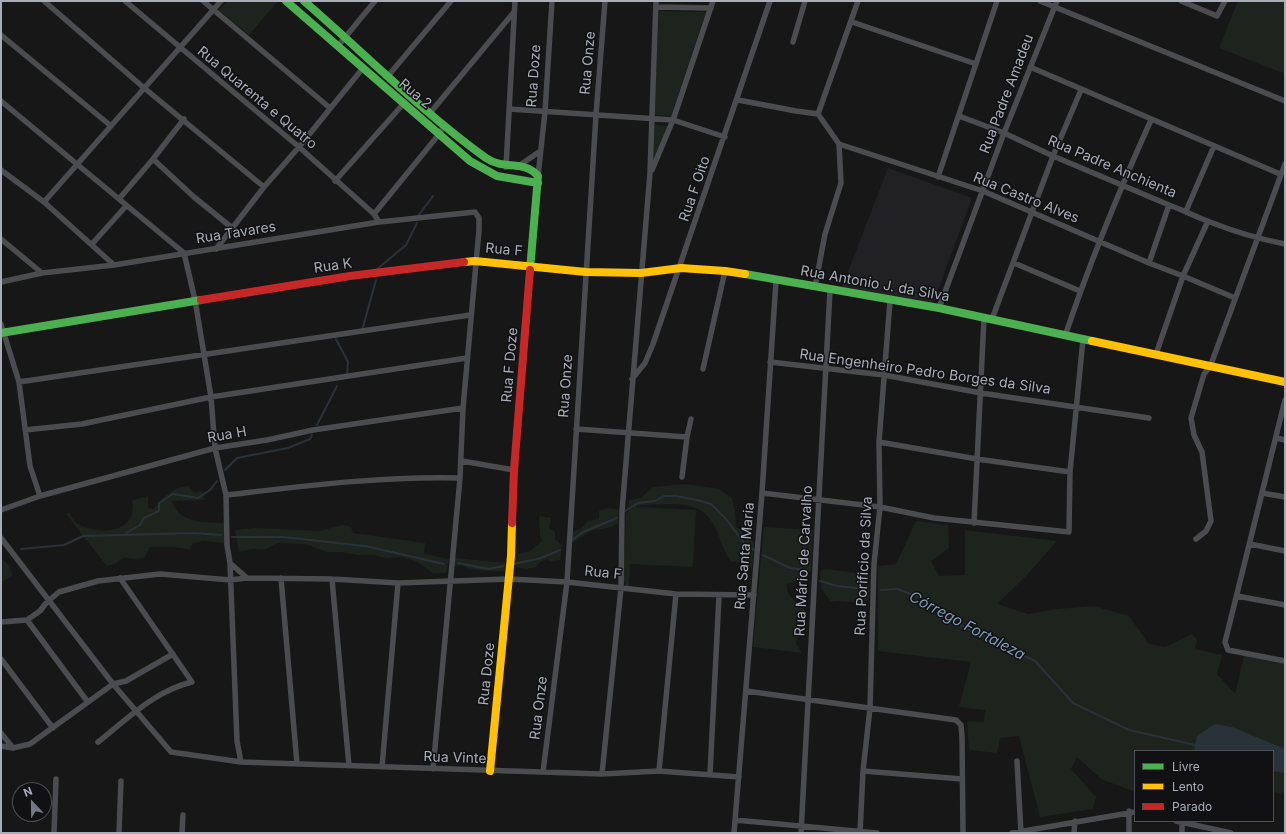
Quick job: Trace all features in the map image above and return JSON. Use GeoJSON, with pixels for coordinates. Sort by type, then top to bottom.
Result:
{"type":"FeatureCollection","features":[{"type":"Feature","properties":{"kind":"street"},"geometry":{"type":"LineString","coordinates":[[44,1],[143,88],[184,119],[264,186]]}},
{"type":"Feature","properties":{"kind":"street","name":"Rua Quarenta e Quatro"},"geometry":{"type":"LineString","coordinates":[[124,1],[299,147],[335,181],[374,214],[379,222]]}},
{"type":"Feature","properties":{"kind":"street"},"geometry":{"type":"LineString","coordinates":[[203,1],[330,108]]}},
{"type":"Feature","properties":{"kind":"street"},"geometry":{"type":"LineString","coordinates":[[44,202],[221,1]]}},
{"type":"Feature","properties":{"kind":"street","name":"Rua 2"},"geometry":{"type":"LineString","coordinates":[[286,1],[363,68],[405,102],[470,161],[496,176],[538,180]]}},
{"type":"Feature","properties":{"kind":"street","name":"Rua 2"},"geometry":{"type":"LineString","coordinates":[[304,1],[430,113],[485,157],[498,165],[506,167],[518,166],[529,168],[538,180]]}},
{"type":"Feature","properties":{"kind":"street"},"geometry":{"type":"LineString","coordinates":[[338,46],[375,1]]}},
{"type":"Feature","properties":{"kind":"street"},"geometry":{"type":"LineString","coordinates":[[388,76],[451,1]]}},
{"type":"Feature","properties":{"kind":"street"},"geometry":{"type":"LineString","coordinates":[[506,167],[515,1]]}},
{"type":"Feature","properties":{"kind":"street","name":"Rua Doze"},"geometry":{"type":"LineString","coordinates":[[539,152],[545,112],[552,1]]}},
{"type":"Feature","properties":{"kind":"street","name":"Rua Onze"},"geometry":{"type":"LineString","coordinates":[[543,772],[567,582],[596,115],[605,1]]}},
{"type":"Feature","properties":{"kind":"street"},"geometry":{"type":"LineString","coordinates":[[650,173],[673,120],[713,1]]}},
{"type":"Feature","properties":{"kind":"street","name":"Rua F Oito"},"geometry":{"type":"LineString","coordinates":[[632,380],[645,363],[681,268],[770,1]]}},
{"type":"Feature","properties":{"kind":"street"},"geometry":{"type":"LineString","coordinates":[[793,42],[805,1]]}},
{"type":"Feature","properties":{"kind":"street"},"geometry":{"type":"LineString","coordinates":[[818,114],[852,22],[858,1]]}},
{"type":"Feature","properties":{"kind":"street"},"geometry":{"type":"LineString","coordinates":[[938,177],[998,1]]}},
{"type":"Feature","properties":{"kind":"street"},"geometry":{"type":"LineString","coordinates":[[1040,1],[1056,4],[1285,101]]}},
{"type":"Feature","properties":{"kind":"street"},"geometry":{"type":"LineString","coordinates":[[1181,1],[1217,16],[1225,1]]}},
{"type":"Feature","properties":{"kind":"street"},"geometry":{"type":"LineString","coordinates":[[602,774],[621,588],[622,511],[650,173],[656,4],[711,8]]}},
{"type":"Feature","properties":{"kind":"street","name":"Rua Padre Amadeu"},"geometry":{"type":"LineString","coordinates":[[939,308],[1004,133],[1056,4]]}},
{"type":"Feature","properties":{"kind":"street"},"geometry":{"type":"LineString","coordinates":[[430,113],[514,11]]}},
{"type":"Feature","properties":{"kind":"street"},"geometry":{"type":"LineString","coordinates":[[852,22],[976,64]]}},
{"type":"Feature","properties":{"kind":"street"},"geometry":{"type":"LineString","coordinates":[[1,35],[111,126]]}},
{"type":"Feature","properties":{"kind":"street"},"geometry":{"type":"LineString","coordinates":[[1030,67],[1280,174]]}},
{"type":"Feature","properties":{"kind":"street"},"geometry":{"type":"LineString","coordinates":[[216,248],[264,186],[299,147],[363,68]]}},
{"type":"Feature","properties":{"kind":"street"},"geometry":{"type":"LineString","coordinates":[[974,523],[981,393],[988,318],[1014,263],[1053,156],[1081,90]]}},
{"type":"Feature","properties":{"kind":"street"},"geometry":{"type":"LineString","coordinates":[[738,100],[818,114],[839,144],[841,183],[825,234],[815,287]]}},
{"type":"Feature","properties":{"kind":"street"},"geometry":{"type":"LineString","coordinates":[[1,101],[184,253],[195,300],[211,397],[215,448],[226,495],[227,545],[230,563],[237,741],[241,762]]}},
{"type":"Feature","properties":{"kind":"street"},"geometry":{"type":"LineString","coordinates":[[335,181],[405,102]]}},
{"type":"Feature","properties":{"kind":"street"},"geometry":{"type":"LineString","coordinates":[[509,108],[545,112],[673,120],[725,137]]}},
{"type":"Feature","properties":{"kind":"street","name":"Rua Padre Anchienta"},"geometry":{"type":"LineString","coordinates":[[959,116],[1004,133],[1053,156],[1208,221],[1256,239],[1285,244]]}},
{"type":"Feature","properties":{"kind":"street"},"geometry":{"type":"LineString","coordinates":[[119,199],[184,119]]}},
{"type":"Feature","properties":{"kind":"street"},"geometry":{"type":"LineString","coordinates":[[1065,336],[1080,291],[1099,242],[1151,120]]}},
{"type":"Feature","properties":{"kind":"street"},"geometry":{"type":"LineString","coordinates":[[374,214],[440,133],[444,124]]}},
{"type":"Feature","properties":{"kind":"street","name":"Rua Castro Alves"},"geometry":{"type":"LineString","coordinates":[[839,144],[983,191],[1099,242],[1235,298]]}},
{"type":"Feature","properties":{"kind":"street"},"geometry":{"type":"LineString","coordinates":[[1186,211],[1214,146]]}},
{"type":"Feature","properties":{"kind":"street","name":"Rua 2"},"geometry":{"type":"LineString","coordinates":[[518,166],[530,160],[539,152]]}},
{"type":"Feature","properties":{"kind":"street","name":"Rua F Doze"},"geometry":{"type":"LineString","coordinates":[[509,579],[514,470],[539,152]]}},
{"type":"Feature","properties":{"kind":"street"},"geometry":{"type":"LineString","coordinates":[[153,159],[194,197],[231,227]]}},
{"type":"Feature","properties":{"kind":"street"},"geometry":{"type":"LineString","coordinates":[[1196,539],[1206,531],[1211,521],[1202,452],[1194,435],[1191,418],[1204,374],[1210,367],[1280,174],[1285,164]]}},
{"type":"Feature","properties":{"kind":"street"},"geometry":{"type":"LineString","coordinates":[[1,170],[44,202],[114,265]]}},
{"type":"Feature","properties":{"kind":"street"},"geometry":{"type":"LineString","coordinates":[[1278,182],[1285,184]]}},
{"type":"Feature","properties":{"kind":"street"},"geometry":{"type":"LineString","coordinates":[[1149,263],[1169,205]]}},
{"type":"Feature","properties":{"kind":"street"},"geometry":{"type":"LineString","coordinates":[[92,244],[126,206]]}},
{"type":"Feature","properties":{"kind":"street","name":"Rua Tavares"},"geometry":{"type":"LineString","coordinates":[[1,282],[42,274],[114,265],[379,222],[475,212],[479,218],[475,261]]}},
{"type":"Feature","properties":{"kind":"street"},"geometry":{"type":"LineString","coordinates":[[1156,354],[1183,276],[1208,221]]}},
{"type":"Feature","properties":{"kind":"street"},"geometry":{"type":"LineString","coordinates":[[1,239],[42,274]]}},
{"type":"Feature","properties":{"kind":"street"},"geometry":{"type":"LineString","coordinates":[[433,769],[462,461],[462,408],[475,261]]}},
{"type":"Feature","properties":{"kind":"street","name":"Rua F"},"geometry":{"type":"LineString","coordinates":[[475,261],[531,265]]}},
{"type":"Feature","properties":{"kind":"street","name":"Rua K"},"geometry":{"type":"LineString","coordinates":[[2,329],[350,276],[475,261]]}},
{"type":"Feature","properties":{"kind":"street"},"geometry":{"type":"LineString","coordinates":[[1014,263],[1080,291]]}},
{"type":"Feature","properties":{"kind":"street","name":"Rua Antonio J. da Silva"},"geometry":{"type":"LineString","coordinates":[[531,265],[586,272],[641,273],[681,268],[725,271],[890,301],[939,308],[1285,382]]}},
{"type":"Feature","properties":{"kind":"street"},"geometry":{"type":"LineString","coordinates":[[703,369],[725,271]]}},
{"type":"Feature","properties":{"kind":"street","name":"Rua Santa Maria"},"geometry":{"type":"LineString","coordinates":[[734,833],[762,493],[776,281]]}},
{"type":"Feature","properties":{"kind":"street","name":"Rua Mário de Carvalho"},"geometry":{"type":"LineString","coordinates":[[801,830],[830,290]]}},
{"type":"Feature","properties":{"kind":"street","name":"Rua Porificio da Silva"},"geometry":{"type":"LineString","coordinates":[[860,832],[863,771],[870,708],[874,564],[880,507],[879,442],[890,301]]}},
{"type":"Feature","properties":{"kind":"street"},"geometry":{"type":"LineString","coordinates":[[19,382],[470,315]]}},
{"type":"Feature","properties":{"kind":"street"},"geometry":{"type":"LineString","coordinates":[[2,329],[19,382],[30,466],[40,496]]}},
{"type":"Feature","properties":{"kind":"street"},"geometry":{"type":"LineString","coordinates":[[762,493],[880,507],[934,518],[1069,532],[1070,472],[1083,339]]}},
{"type":"Feature","properties":{"kind":"street"},"geometry":{"type":"LineString","coordinates":[[25,430],[82,424],[211,397],[467,358]]}},
{"type":"Feature","properties":{"kind":"street","name":"Rua Engenheiro Pedro Borges da Silva"},"geometry":{"type":"LineString","coordinates":[[770,362],[884,375],[981,393],[1149,418]]}},
{"type":"Feature","properties":{"kind":"street"},"geometry":{"type":"LineString","coordinates":[[1285,400],[1225,642],[1225,647],[1228,650],[1285,661]]}},
{"type":"Feature","properties":{"kind":"street","name":"Rua H"},"geometry":{"type":"LineString","coordinates":[[1,510],[40,496],[215,448],[267,440],[312,430],[462,408]]}},
{"type":"Feature","properties":{"kind":"street"},"geometry":{"type":"LineString","coordinates":[[682,477],[686,437],[691,419]]}},
{"type":"Feature","properties":{"kind":"street"},"geometry":{"type":"LineString","coordinates":[[576,429],[686,437]]}},
{"type":"Feature","properties":{"kind":"street"},"geometry":{"type":"LineString","coordinates":[[1276,438],[1285,440]]}},
{"type":"Feature","properties":{"kind":"street"},"geometry":{"type":"LineString","coordinates":[[879,442],[977,459],[1070,472]]}},
{"type":"Feature","properties":{"kind":"street"},"geometry":{"type":"LineString","coordinates":[[462,461],[514,470]]}},
{"type":"Feature","properties":{"kind":"street"},"geometry":{"type":"LineString","coordinates":[[226,495],[320,484],[425,477],[460,478]]}},
{"type":"Feature","properties":{"kind":"street"},"geometry":{"type":"LineString","coordinates":[[1262,493],[1285,497]]}},
{"type":"Feature","properties":{"kind":"street"},"geometry":{"type":"LineString","coordinates":[[1,538],[113,684],[138,711]]}},
{"type":"Feature","properties":{"kind":"street"},"geometry":{"type":"LineString","coordinates":[[1250,544],[1285,551]]}},
{"type":"Feature","properties":{"kind":"street"},"geometry":{"type":"LineString","coordinates":[[230,563],[247,578]]}},
{"type":"Feature","properties":{"kind":"street","name":"Rua F"},"geometry":{"type":"LineString","coordinates":[[27,620],[40,611],[48,601],[59,592],[98,581],[160,574],[230,580],[247,578],[281,578],[398,583],[509,579],[567,582],[676,594],[719,596],[754,595]]}},
{"type":"Feature","properties":{"kind":"street"},"geometry":{"type":"LineString","coordinates":[[98,742],[151,700],[172,689],[192,682],[120,578]]}},
{"type":"Feature","properties":{"kind":"street"},"geometry":{"type":"LineString","coordinates":[[281,578],[296,764]]}},
{"type":"Feature","properties":{"kind":"street"},"geometry":{"type":"LineString","coordinates":[[332,579],[349,766]]}},
{"type":"Feature","properties":{"kind":"street","name":"Rua Doze"},"geometry":{"type":"LineString","coordinates":[[490,771],[509,579]]}},
{"type":"Feature","properties":{"kind":"street"},"geometry":{"type":"LineString","coordinates":[[382,767],[398,583]]}},
{"type":"Feature","properties":{"kind":"street"},"geometry":{"type":"LineString","coordinates":[[659,771],[676,594]]}},
{"type":"Feature","properties":{"kind":"street"},"geometry":{"type":"LineString","coordinates":[[710,774],[719,596]]}},
{"type":"Feature","properties":{"kind":"street"},"geometry":{"type":"LineString","coordinates":[[1237,596],[1285,605]]}},
{"type":"Feature","properties":{"kind":"street"},"geometry":{"type":"LineString","coordinates":[[1,622],[27,620],[87,701]]}},
{"type":"Feature","properties":{"kind":"street"},"geometry":{"type":"LineString","coordinates":[[1,746],[13,748],[30,744],[87,701],[113,684],[126,681],[173,654]]}},
{"type":"Feature","properties":{"kind":"street"},"geometry":{"type":"LineString","coordinates":[[1,659],[53,728]]}},
{"type":"Feature","properties":{"kind":"street"},"geometry":{"type":"LineString","coordinates":[[746,691],[956,720],[961,725],[963,833]]}},
{"type":"Feature","properties":{"kind":"street","name":"Rua Vinte"},"geometry":{"type":"LineString","coordinates":[[138,711],[171,752],[241,762],[602,774],[659,771],[739,777]]}},
{"type":"Feature","properties":{"kind":"street"},"geometry":{"type":"LineString","coordinates":[[1,732],[13,748]]}},
{"type":"Feature","properties":{"kind":"street"},"geometry":{"type":"LineString","coordinates":[[1017,761],[1021,832]]}},
{"type":"Feature","properties":{"kind":"street"},"geometry":{"type":"LineString","coordinates":[[863,771],[962,779]]}},
{"type":"Feature","properties":{"kind":"street"},"geometry":{"type":"LineString","coordinates":[[54,833],[56,778]]}},
{"type":"Feature","properties":{"kind":"street"},"geometry":{"type":"LineString","coordinates":[[119,833],[120,781]]}},
{"type":"Feature","properties":{"kind":"street"},"geometry":{"type":"LineString","coordinates":[[1012,833],[1132,812],[1129,833]]}},
{"type":"Feature","properties":{"kind":"street"},"geometry":{"type":"LineString","coordinates":[[182,833],[183,815]]}},
{"type":"Feature","properties":{"kind":"street"},"geometry":{"type":"LineString","coordinates":[[735,820],[801,830],[877,833]]}},
{"type":"Feature","properties":{"kind":"street"},"geometry":{"type":"LineString","coordinates":[[1074,833],[1075,822]]}},
{"type":"Feature","properties":{"kind":"street"},"geometry":{"type":"LineString","coordinates":[[1182,833],[1179,822],[1231,833]]}},
{"type":"Feature","properties":{"kind":"shaded area"},"geometry":{"type":"Polygon","coordinates":[[[227,1],[278,1],[249,35],[219,10],[227,1]]]}},
{"type":"Feature","properties":{"kind":"shaded area"},"geometry":{"type":"Polygon","coordinates":[[[1238,1],[1285,1],[1285,74],[1219,48],[1238,1]]]}},
{"type":"Feature","properties":{"kind":"shaded area"},"geometry":{"type":"Polygon","coordinates":[[[659,11],[706,12],[671,116],[654,115],[659,11]]]}},
{"type":"Feature","properties":{"kind":"shaded area"},"geometry":{"type":"Polygon","coordinates":[[[654,125],[670,126],[651,168],[654,125]]]}},
{"type":"Feature","properties":{"kind":"shaded area"},"geometry":{"type":"Polygon","coordinates":[[[888,168],[972,198],[933,304],[842,287],[888,168]]]}},
{"type":"Feature","properties":{"kind":"shaded area"},"geometry":{"type":"Polygon","coordinates":[[[687,484],[719,489],[732,498],[736,527],[754,542],[752,569],[744,563],[730,561],[713,524],[704,512],[687,505],[678,504],[640,505],[635,507],[696,510],[693,567],[630,564],[629,586],[626,586],[623,579],[626,513],[633,508],[628,511],[629,500],[641,498],[653,487],[687,484]]]}},
{"type":"Feature","properties":{"kind":"shaded area"},"geometry":{"type":"Polygon","coordinates":[[[188,486],[194,493],[202,491],[205,500],[172,501],[175,509],[186,518],[193,520],[201,522],[224,523],[224,543],[204,541],[193,543],[189,550],[176,547],[150,547],[144,558],[133,559],[124,557],[116,563],[107,566],[66,514],[69,512],[75,522],[82,526],[97,530],[112,530],[119,528],[130,519],[133,500],[148,496],[148,508],[154,509],[169,493],[178,488],[188,486]]]}},
{"type":"Feature","properties":{"kind":"shaded area"},"geometry":{"type":"Polygon","coordinates":[[[607,508],[618,509],[618,523],[612,527],[590,531],[571,544],[571,532],[581,529],[588,521],[599,519],[599,511],[607,508]]]}},
{"type":"Feature","properties":{"kind":"shaded area"},"geometry":{"type":"Polygon","coordinates":[[[539,516],[551,518],[549,528],[555,532],[555,539],[562,545],[560,560],[550,561],[547,559],[540,562],[536,567],[526,569],[516,567],[518,554],[530,551],[542,541],[540,536],[539,516]]]}},
{"type":"Feature","properties":{"kind":"shaded area"},"geometry":{"type":"Polygon","coordinates":[[[916,521],[948,525],[949,548],[931,561],[939,576],[965,575],[965,530],[1057,541],[1027,575],[997,604],[1028,614],[1056,609],[1094,606],[1129,616],[1149,644],[1166,647],[1192,634],[1197,640],[1195,649],[1222,655],[1217,674],[1235,694],[1244,656],[1285,664],[1285,794],[1274,792],[1274,750],[1134,750],[1134,792],[1101,779],[1077,757],[1071,769],[1096,797],[1093,809],[1040,817],[1019,736],[1000,738],[997,753],[969,750],[967,721],[984,722],[985,710],[959,707],[971,662],[878,651],[878,566],[896,564],[916,521]]]}},
{"type":"Feature","properties":{"kind":"shaded area"},"geometry":{"type":"Polygon","coordinates":[[[343,525],[351,527],[353,533],[425,543],[424,554],[449,559],[446,573],[433,573],[416,561],[401,557],[386,558],[373,555],[327,552],[305,544],[278,543],[266,549],[252,549],[239,552],[235,530],[256,528],[319,531],[343,525]]]}},
{"type":"Feature","properties":{"kind":"shaded area"},"geometry":{"type":"Polygon","coordinates":[[[764,527],[813,530],[811,570],[806,578],[786,584],[789,595],[804,609],[806,622],[799,633],[796,643],[802,653],[753,647],[764,527]]]}},
{"type":"Feature","properties":{"kind":"shaded area"},"geometry":{"type":"Polygon","coordinates":[[[1,558],[9,565],[13,576],[1,582],[1,558]]]}},
{"type":"Feature","properties":{"kind":"shaded area"},"geometry":{"type":"Polygon","coordinates":[[[455,558],[505,563],[505,571],[477,570],[461,565],[454,567],[455,558]]]}},
{"type":"Feature","properties":{"kind":"shaded area"},"geometry":{"type":"Polygon","coordinates":[[[826,569],[870,575],[869,599],[860,602],[831,602],[821,588],[820,571],[826,569]]]}},
{"type":"Feature","properties":{"kind":"shaded area"},"geometry":{"type":"Polygon","coordinates":[[[1215,724],[1232,727],[1285,749],[1285,773],[1274,771],[1274,750],[1194,750],[1197,736],[1215,724]]]}},
{"type":"Feature","properties":{"kind":"waterway"},"geometry":{"type":"LineString","coordinates":[[418,216],[433,196]]}},
{"type":"Feature","properties":{"kind":"waterway","name":"Córrego Fortaleza"},"geometry":{"type":"LineString","coordinates":[[376,270],[406,245],[417,223]]}},
{"type":"Feature","properties":{"kind":"waterway","name":"Córrego Fortaleza"},"geometry":{"type":"LineString","coordinates":[[363,327],[376,280]]}},
{"type":"Feature","properties":{"kind":"waterway","name":"Córrego Fortaleza"},"geometry":{"type":"LineString","coordinates":[[336,339],[348,362],[347,374]]}},
{"type":"Feature","properties":{"kind":"waterway","name":"Córrego Fortaleza"},"geometry":{"type":"LineString","coordinates":[[317,425],[337,386]]}},
{"type":"Feature","properties":{"kind":"waterway","name":"Córrego Fortaleza"},"geometry":{"type":"LineString","coordinates":[[225,470],[237,458],[288,448],[310,439],[312,435]]}},
{"type":"Feature","properties":{"kind":"waterway","name":"Córrego Fortaleza"},"geometry":{"type":"LineString","coordinates":[[126,533],[140,525],[144,518],[159,511],[159,503],[173,494],[198,498],[210,490],[217,481]]}},
{"type":"Feature","properties":{"kind":"waterway","name":"Córrego Fortaleza"},"geometry":{"type":"LineString","coordinates":[[625,511],[638,503],[655,501],[664,496],[676,496],[711,504],[726,519],[744,543],[756,551]]}},
{"type":"Feature","properties":{"kind":"waterway","name":"Córrego Fortaleza"},"geometry":{"type":"LineString","coordinates":[[572,540],[583,532],[617,518]]}},
{"type":"Feature","properties":{"kind":"waterway","name":"Córrego Fortaleza"},"geometry":{"type":"LineString","coordinates":[[21,549],[64,545],[83,536],[195,533],[221,535]]}},
{"type":"Feature","properties":{"kind":"waterway","name":"Córrego Fortaleza"},"geometry":{"type":"LineString","coordinates":[[232,537],[283,537],[365,546],[444,564]]}},
{"type":"Feature","properties":{"kind":"waterway","name":"Córrego Fortaleza"},"geometry":{"type":"LineString","coordinates":[[514,564],[541,558],[560,550]]}},
{"type":"Feature","properties":{"kind":"waterway","name":"Córrego Fortaleza"},"geometry":{"type":"LineString","coordinates":[[763,555],[790,568],[804,570]]}},
{"type":"Feature","properties":{"kind":"waterway","name":"Córrego Fortaleza"},"geometry":{"type":"LineString","coordinates":[[458,563],[488,569],[504,566]]}},
{"type":"Feature","properties":{"kind":"waterway","name":"Córrego Fortaleza"},"geometry":{"type":"LineString","coordinates":[[820,581],[837,586],[865,589]]}},
{"type":"Feature","properties":{"kind":"waterway","name":"Córrego Fortaleza"},"geometry":{"type":"LineString","coordinates":[[881,590],[897,589],[922,598],[952,621],[1035,661],[1073,703],[1129,730],[1195,745]]}},
{"type":"Feature","properties":{"kind":"traffic: fast"},"geometry":{"type":"LineString","coordinates":[[286,1],[470,161],[497,176],[538,183]]}},
{"type":"Feature","properties":{"kind":"traffic: fast"},"geometry":{"type":"LineString","coordinates":[[304,1],[439,121],[486,158],[500,164],[526,168],[538,176],[530,270]]}},
{"type":"Feature","properties":{"kind":"traffic: fast"},"geometry":{"type":"LineString","coordinates":[[745,274],[939,308],[1092,341]]}},
{"type":"Feature","properties":{"kind":"traffic: fast"},"geometry":{"type":"LineString","coordinates":[[1,333],[201,300]]}},
{"type":"Feature","properties":{"kind":"traffic: slow"},"geometry":{"type":"LineString","coordinates":[[464,262],[475,261],[586,272],[641,273],[681,268],[745,274]]}},
{"type":"Feature","properties":{"kind":"traffic: slow"},"geometry":{"type":"LineString","coordinates":[[1092,341],[1285,382]]}},
{"type":"Feature","properties":{"kind":"traffic: slow"},"geometry":{"type":"LineString","coordinates":[[490,771],[511,556],[512,523]]}},
{"type":"Feature","properties":{"kind":"traffic: jam"},"geometry":{"type":"LineString","coordinates":[[201,300],[350,276],[464,262]]}},
{"type":"Feature","properties":{"kind":"traffic: jam"},"geometry":{"type":"LineString","coordinates":[[512,523],[514,470],[530,270]]}}]}
